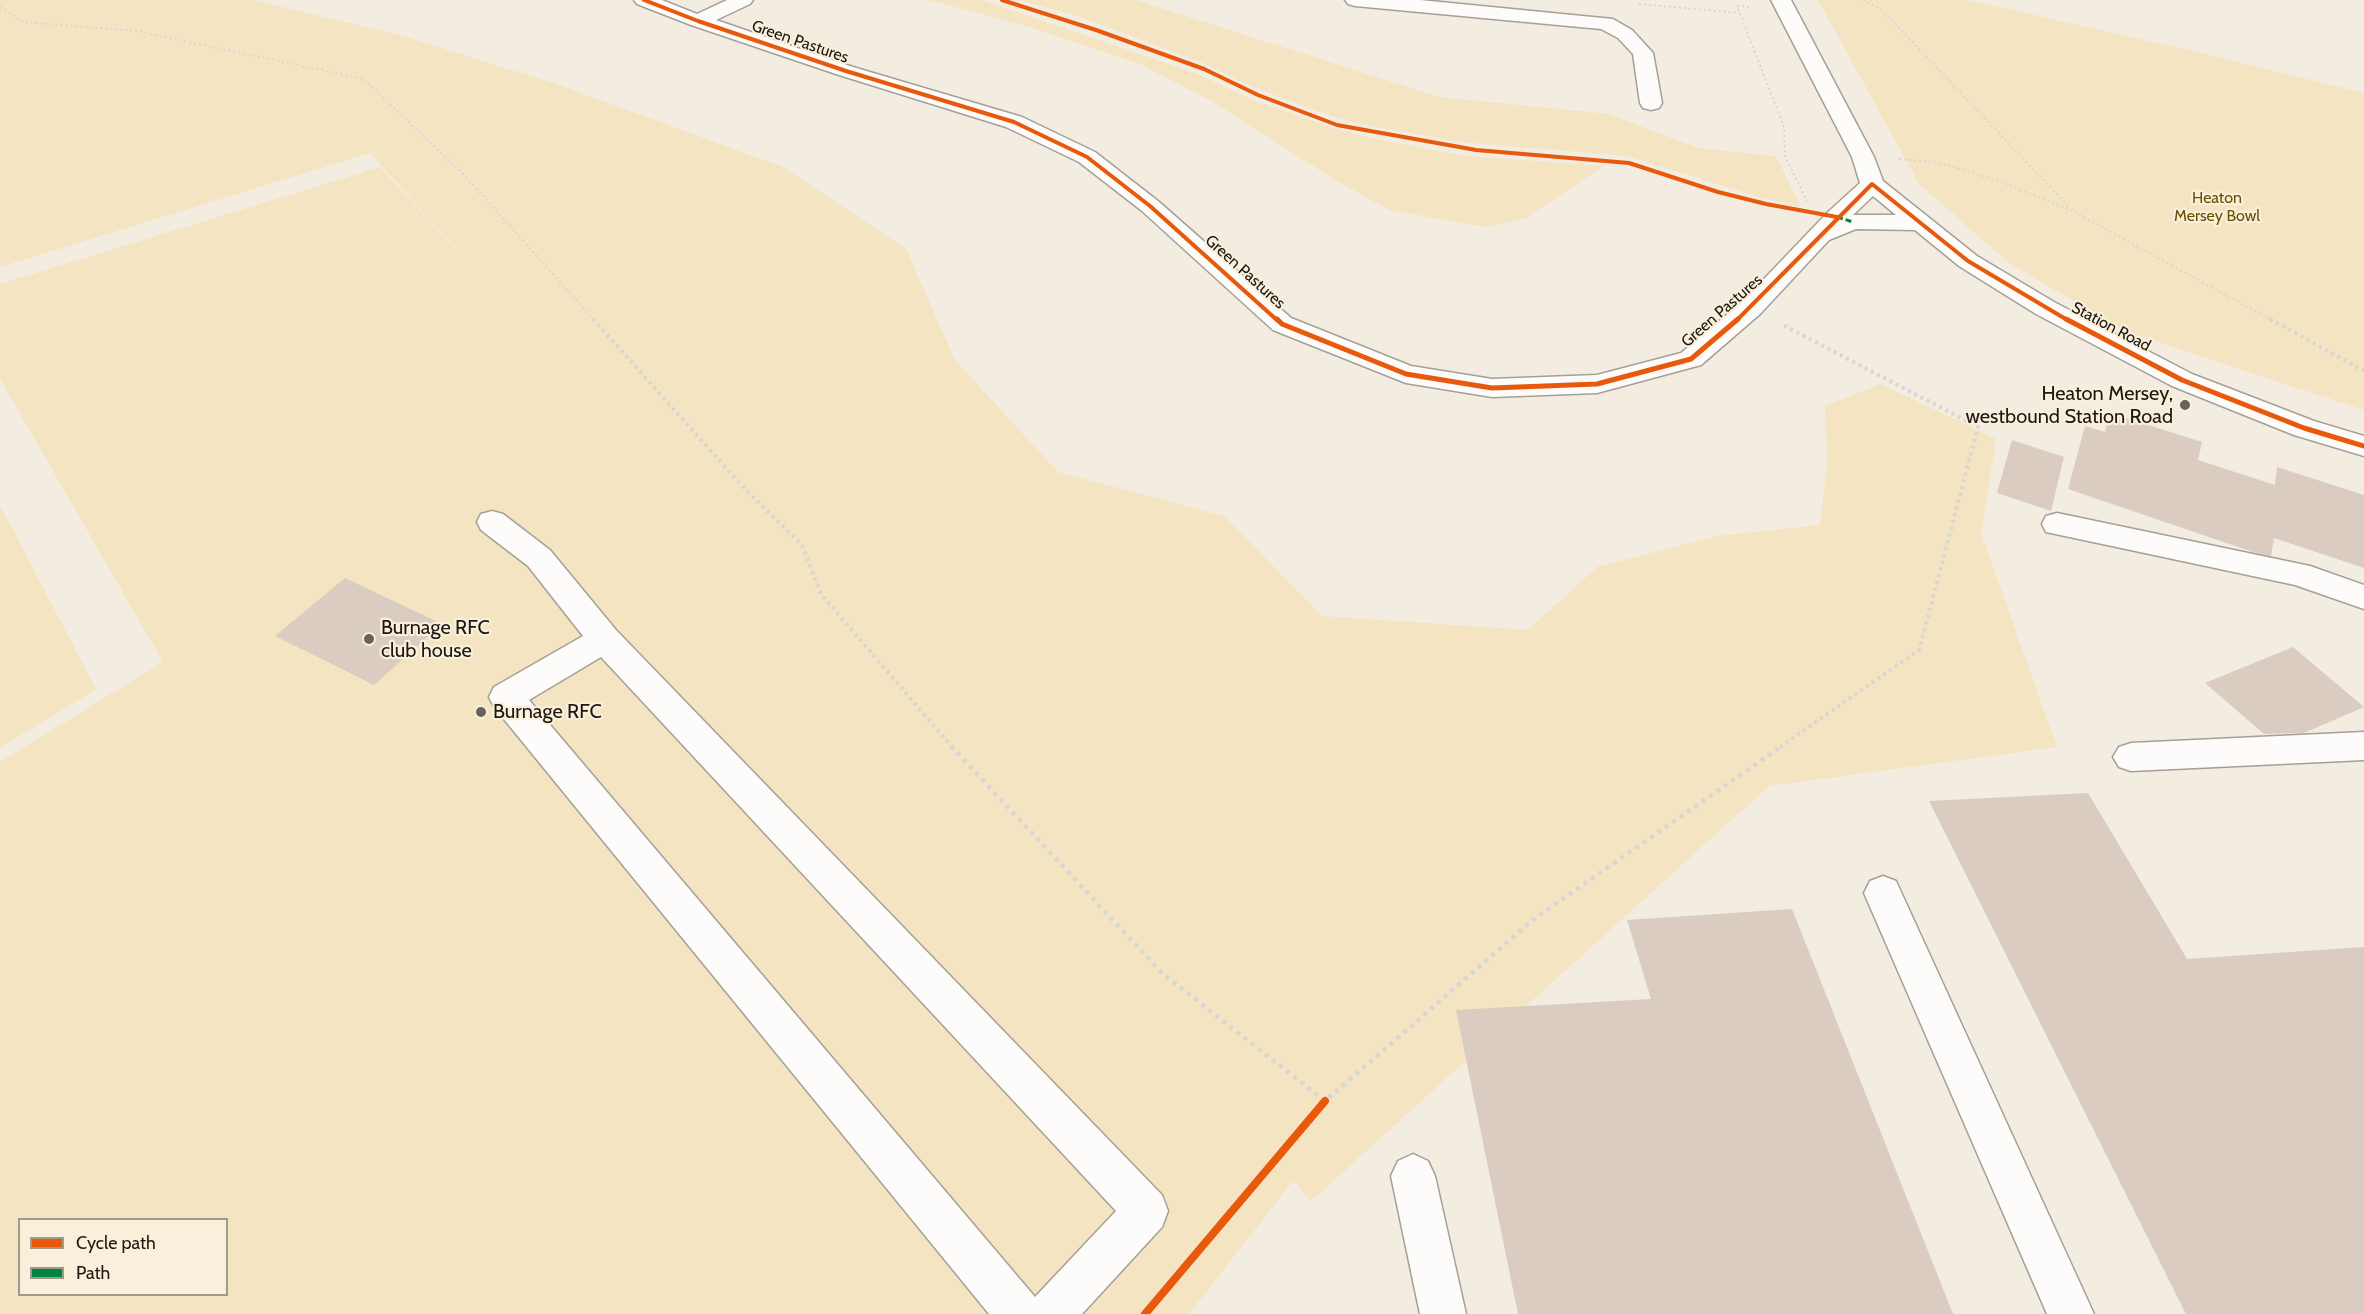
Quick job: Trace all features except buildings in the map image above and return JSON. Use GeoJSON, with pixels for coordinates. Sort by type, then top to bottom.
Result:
{"type":"FeatureCollection","features":[{"type":"Feature","properties":{"kind":"street","name":"Green Pastures"},"geometry":{"type":"LineString","coordinates":[[644,0],[698,21],[846,71],[1014,122],[1087,157],[1150,206],[1282,324],[1406,374],[1492,388],[1597,384],[1691,359],[1751,308],[1837,217],[1872,184]]}},
{"type":"Feature","properties":{"kind":"street"},"geometry":{"type":"LineString","coordinates":[[698,21],[743,0]]}},
{"type":"Feature","properties":{"kind":"street"},"geometry":{"type":"LineString","coordinates":[[1355,0],[1583,21],[1614,26],[1640,49],[1651,103]]}},
{"type":"Feature","properties":{"kind":"street"},"geometry":{"type":"LineString","coordinates":[[1783,3],[1863,157],[1872,184]]}},
{"type":"Feature","properties":{"kind":"street","name":"Station Road"},"geometry":{"type":"LineString","coordinates":[[1872,184],[1977,267],[2046,308],[2182,380],[2304,428],[2364,446]]}},
{"type":"Feature","properties":{"kind":"street","name":"Green Pastures"},"geometry":{"type":"LineString","coordinates":[[1819,236],[1853,222],[1920,223]]}},
{"type":"Feature","properties":{"kind":"street"},"geometry":{"type":"LineString","coordinates":[[492,522],[538,558],[604,639],[1146,1212],[1050,1314]]}},
{"type":"Feature","properties":{"kind":"street"},"geometry":{"type":"LineString","coordinates":[[2057,524],[2299,574],[2364,597]]}},
{"type":"Feature","properties":{"kind":"street"},"geometry":{"type":"LineString","coordinates":[[604,639],[506,697],[1019,1314]]}},
{"type":"Feature","properties":{"kind":"street"},"geometry":{"type":"LineString","coordinates":[[2131,756],[2364,746]]}},
{"type":"Feature","properties":{"kind":"street"},"geometry":{"type":"LineString","coordinates":[[1883,893],[2071,1314]]}},
{"type":"Feature","properties":{"kind":"street"},"geometry":{"type":"LineString","coordinates":[[1413,1176],[1443,1314]]}},
{"type":"Feature","properties":{"kind":"path"},"geometry":{"type":"LineString","coordinates":[[1583,21],[1593,0],[1739,13]]}},
{"type":"Feature","properties":{"kind":"path"},"geometry":{"type":"LineString","coordinates":[[1863,0],[1881,9],[2072,210]]}},
{"type":"Feature","properties":{"kind":"path"},"geometry":{"type":"LineString","coordinates":[[1783,3],[1737,6],[1784,127],[1785,156],[1812,211],[1837,217]]}},
{"type":"Feature","properties":{"kind":"path"},"geometry":{"type":"LineString","coordinates":[[0,7],[23,22],[137,31],[364,79],[465,176],[745,489],[802,545],[820,594],[958,754],[1107,915],[1162,973],[1326,1101],[1534,919],[1919,650],[1978,427],[1751,308]]}},
{"type":"Feature","properties":{"kind":"path"},"geometry":{"type":"LineString","coordinates":[[1863,157],[1937,162],[1998,181],[2072,210],[2364,371]]}},
{"type":"Feature","properties":{"kind":"green space"},"geometry":{"type":"Polygon","coordinates":[[[0,0],[253,0],[400,35],[556,84],[783,167],[906,249],[955,360],[1058,472],[1224,516],[1322,616],[1528,630],[1597,567],[1717,536],[1820,525],[1827,464],[1825,406],[1881,384],[1996,439],[1981,533],[2057,747],[1769,786],[1311,1201],[1293,1181],[1189,1314],[0,1314],[0,762],[163,662],[0,379],[0,284],[380,167],[498,295],[370,153],[0,267],[0,0]]]}},
{"type":"Feature","properties":{"kind":"green space"},"geometry":{"type":"Polygon","coordinates":[[[929,0],[982,0],[1198,74],[1250,99],[1333,128],[1375,139],[1467,156],[1604,166],[1526,218],[1487,227],[1389,210],[1335,180],[1213,102],[1142,65],[1030,27],[929,0]]]}},
{"type":"Feature","properties":{"kind":"green space"},"geometry":{"type":"Polygon","coordinates":[[[1018,0],[1136,0],[1439,97],[1609,114],[1698,148],[1776,156],[1800,206],[1762,198],[1627,156],[1461,142],[1360,124],[1316,111],[1246,84],[1203,63],[1081,17],[1018,0]]]}},
{"type":"Feature","properties":{"kind":"green space","name":"Heaton Mersey Bowl"},"geometry":{"type":"Polygon","coordinates":[[[1818,0],[1968,0],[2364,93],[2364,410],[2125,331],[2009,263],[1919,184],[1818,0]]]}},
{"type":"Feature","properties":{"kind":"green space"},"geometry":{"type":"Polygon","coordinates":[[[0,505],[96,689],[0,748],[0,505]]]}},
{"type":"Feature","properties":{"kind":"marked path"},"geometry":{"type":"LineString","coordinates":[[1837,217],[1853,222]]}},
{"type":"Feature","properties":{"kind":"cycle path"},"geometry":{"type":"LineString","coordinates":[[644,0],[698,21],[846,71],[1014,122],[1087,157],[1150,206],[1282,324],[1406,374],[1492,388],[1597,384],[1691,359],[1751,308],[1837,217],[1872,184],[1968,261],[2045,308],[2182,380],[2304,428],[2364,446]]}},
{"type":"Feature","properties":{"kind":"cycle path"},"geometry":{"type":"LineString","coordinates":[[1002,0],[1096,30],[1204,69],[1258,95],[1337,125],[1476,150],[1629,163],[1718,192],[1766,204],[1837,217]]}},
{"type":"Feature","properties":{"kind":"cycle path"},"geometry":{"type":"LineString","coordinates":[[1145,1314],[1325,1101]]}},
{"type":"Feature","properties":{"kind":"place","name":"Heaton Mersey, westbound Station Road"},"geometry":{"type":"Point","coordinates":[2185,405]}},
{"type":"Feature","properties":{"kind":"place","name":"Burnage RFC club house"},"geometry":{"type":"Point","coordinates":[369,639]}},
{"type":"Feature","properties":{"kind":"place","name":"Burnage RFC"},"geometry":{"type":"Point","coordinates":[481,712]}}]}
